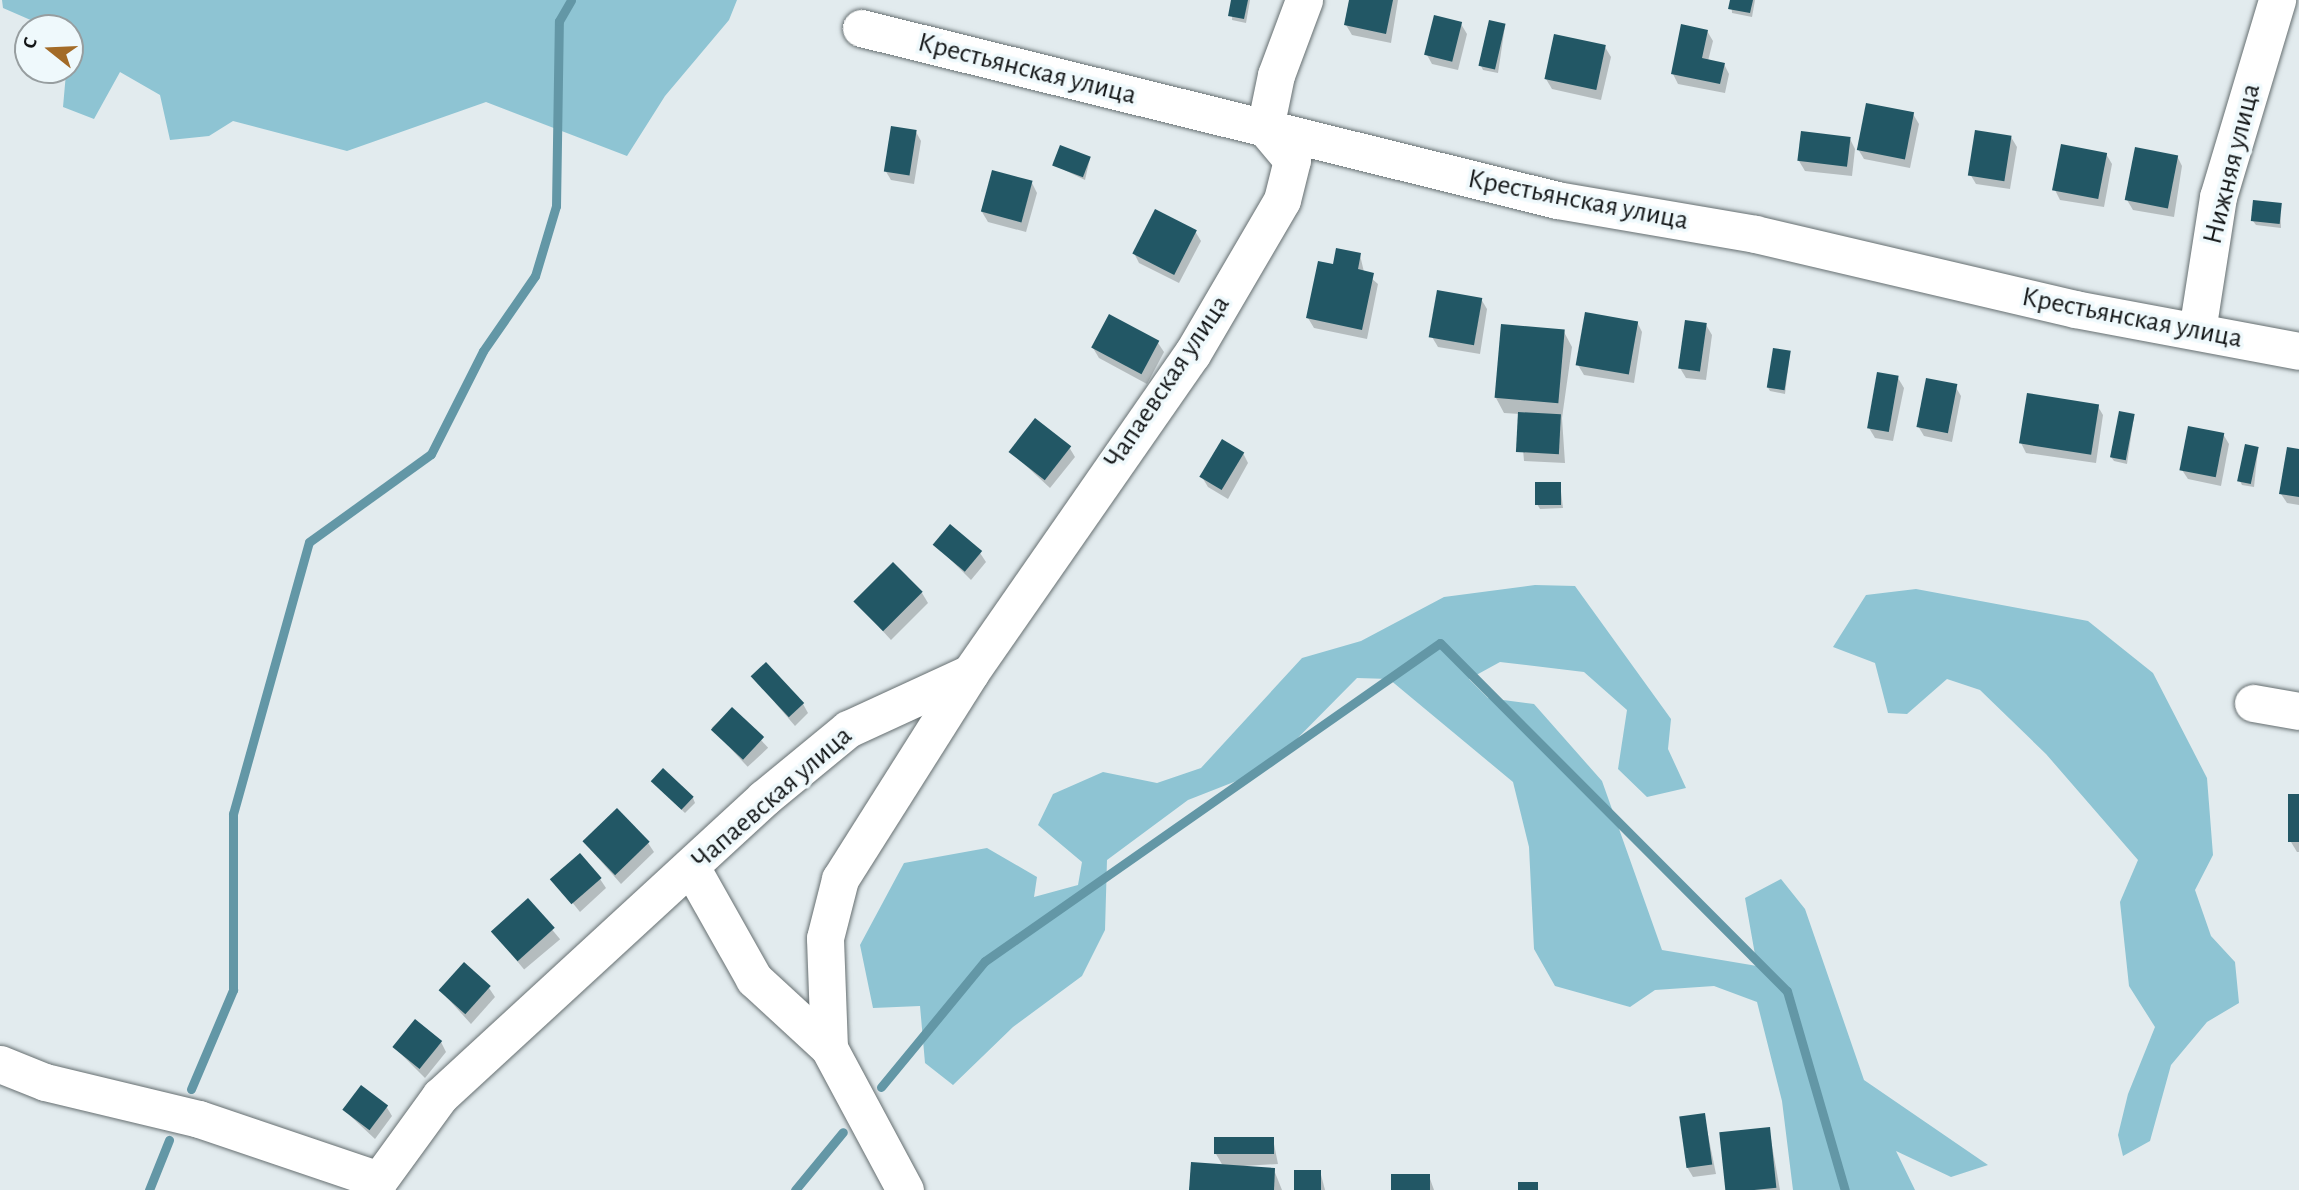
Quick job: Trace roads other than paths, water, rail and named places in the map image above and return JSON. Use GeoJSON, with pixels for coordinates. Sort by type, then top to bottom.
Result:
{"type":"FeatureCollection","features":[{"type":"Feature","properties":{"kind":"street"},"geometry":{"type":"LineString","coordinates":[[1265,128],[1276,75],[1304,0]]}},
{"type":"Feature","properties":{"kind":"street","name":"Нижняя улица"},"geometry":{"type":"LineString","coordinates":[[2197,331],[2218,197],[2277,0]]}},
{"type":"Feature","properties":{"kind":"street","name":"Крестьянская улица"},"geometry":{"type":"LineString","coordinates":[[861,27],[1557,200],[1755,234],[2075,309],[2299,351]]}},
{"type":"Feature","properties":{"kind":"street","name":"Чапаевская улица"},"geometry":{"type":"LineString","coordinates":[[380,1185],[440,1096],[691,867],[848,729],[971,673],[1192,354],[1282,200],[1292,160],[1265,128]]}},
{"type":"Feature","properties":{"kind":"street"},"geometry":{"type":"LineString","coordinates":[[829,1048],[825,939],[840,879],[971,673]]}},
{"type":"Feature","properties":{"kind":"street"},"geometry":{"type":"LineString","coordinates":[[2253,704],[2299,711]]}},
{"type":"Feature","properties":{"kind":"street"},"geometry":{"type":"LineString","coordinates":[[691,867],[754,979],[829,1048],[905,1190]]}},
{"type":"Feature","properties":{"kind":"street"},"geometry":{"type":"LineString","coordinates":[[0,1064],[45,1082],[198,1119],[380,1185]]}},
{"type":"Feature","properties":{"kind":"waterway"},"geometry":{"type":"LineString","coordinates":[[191,1089],[233,990],[233,814],[309,542],[431,454],[483,351],[535,276],[556,206],[559,21],[571,0]]}},
{"type":"Feature","properties":{"kind":"waterway"},"geometry":{"type":"LineString","coordinates":[[881,1087],[985,961],[1440,643],[1787,991],[1845,1190]]}},
{"type":"Feature","properties":{"kind":"waterway"},"geometry":{"type":"LineString","coordinates":[[795,1190],[843,1132]]}},
{"type":"Feature","properties":{"kind":"waterway"},"geometry":{"type":"LineString","coordinates":[[149,1190],[169,1140]]}}]}
